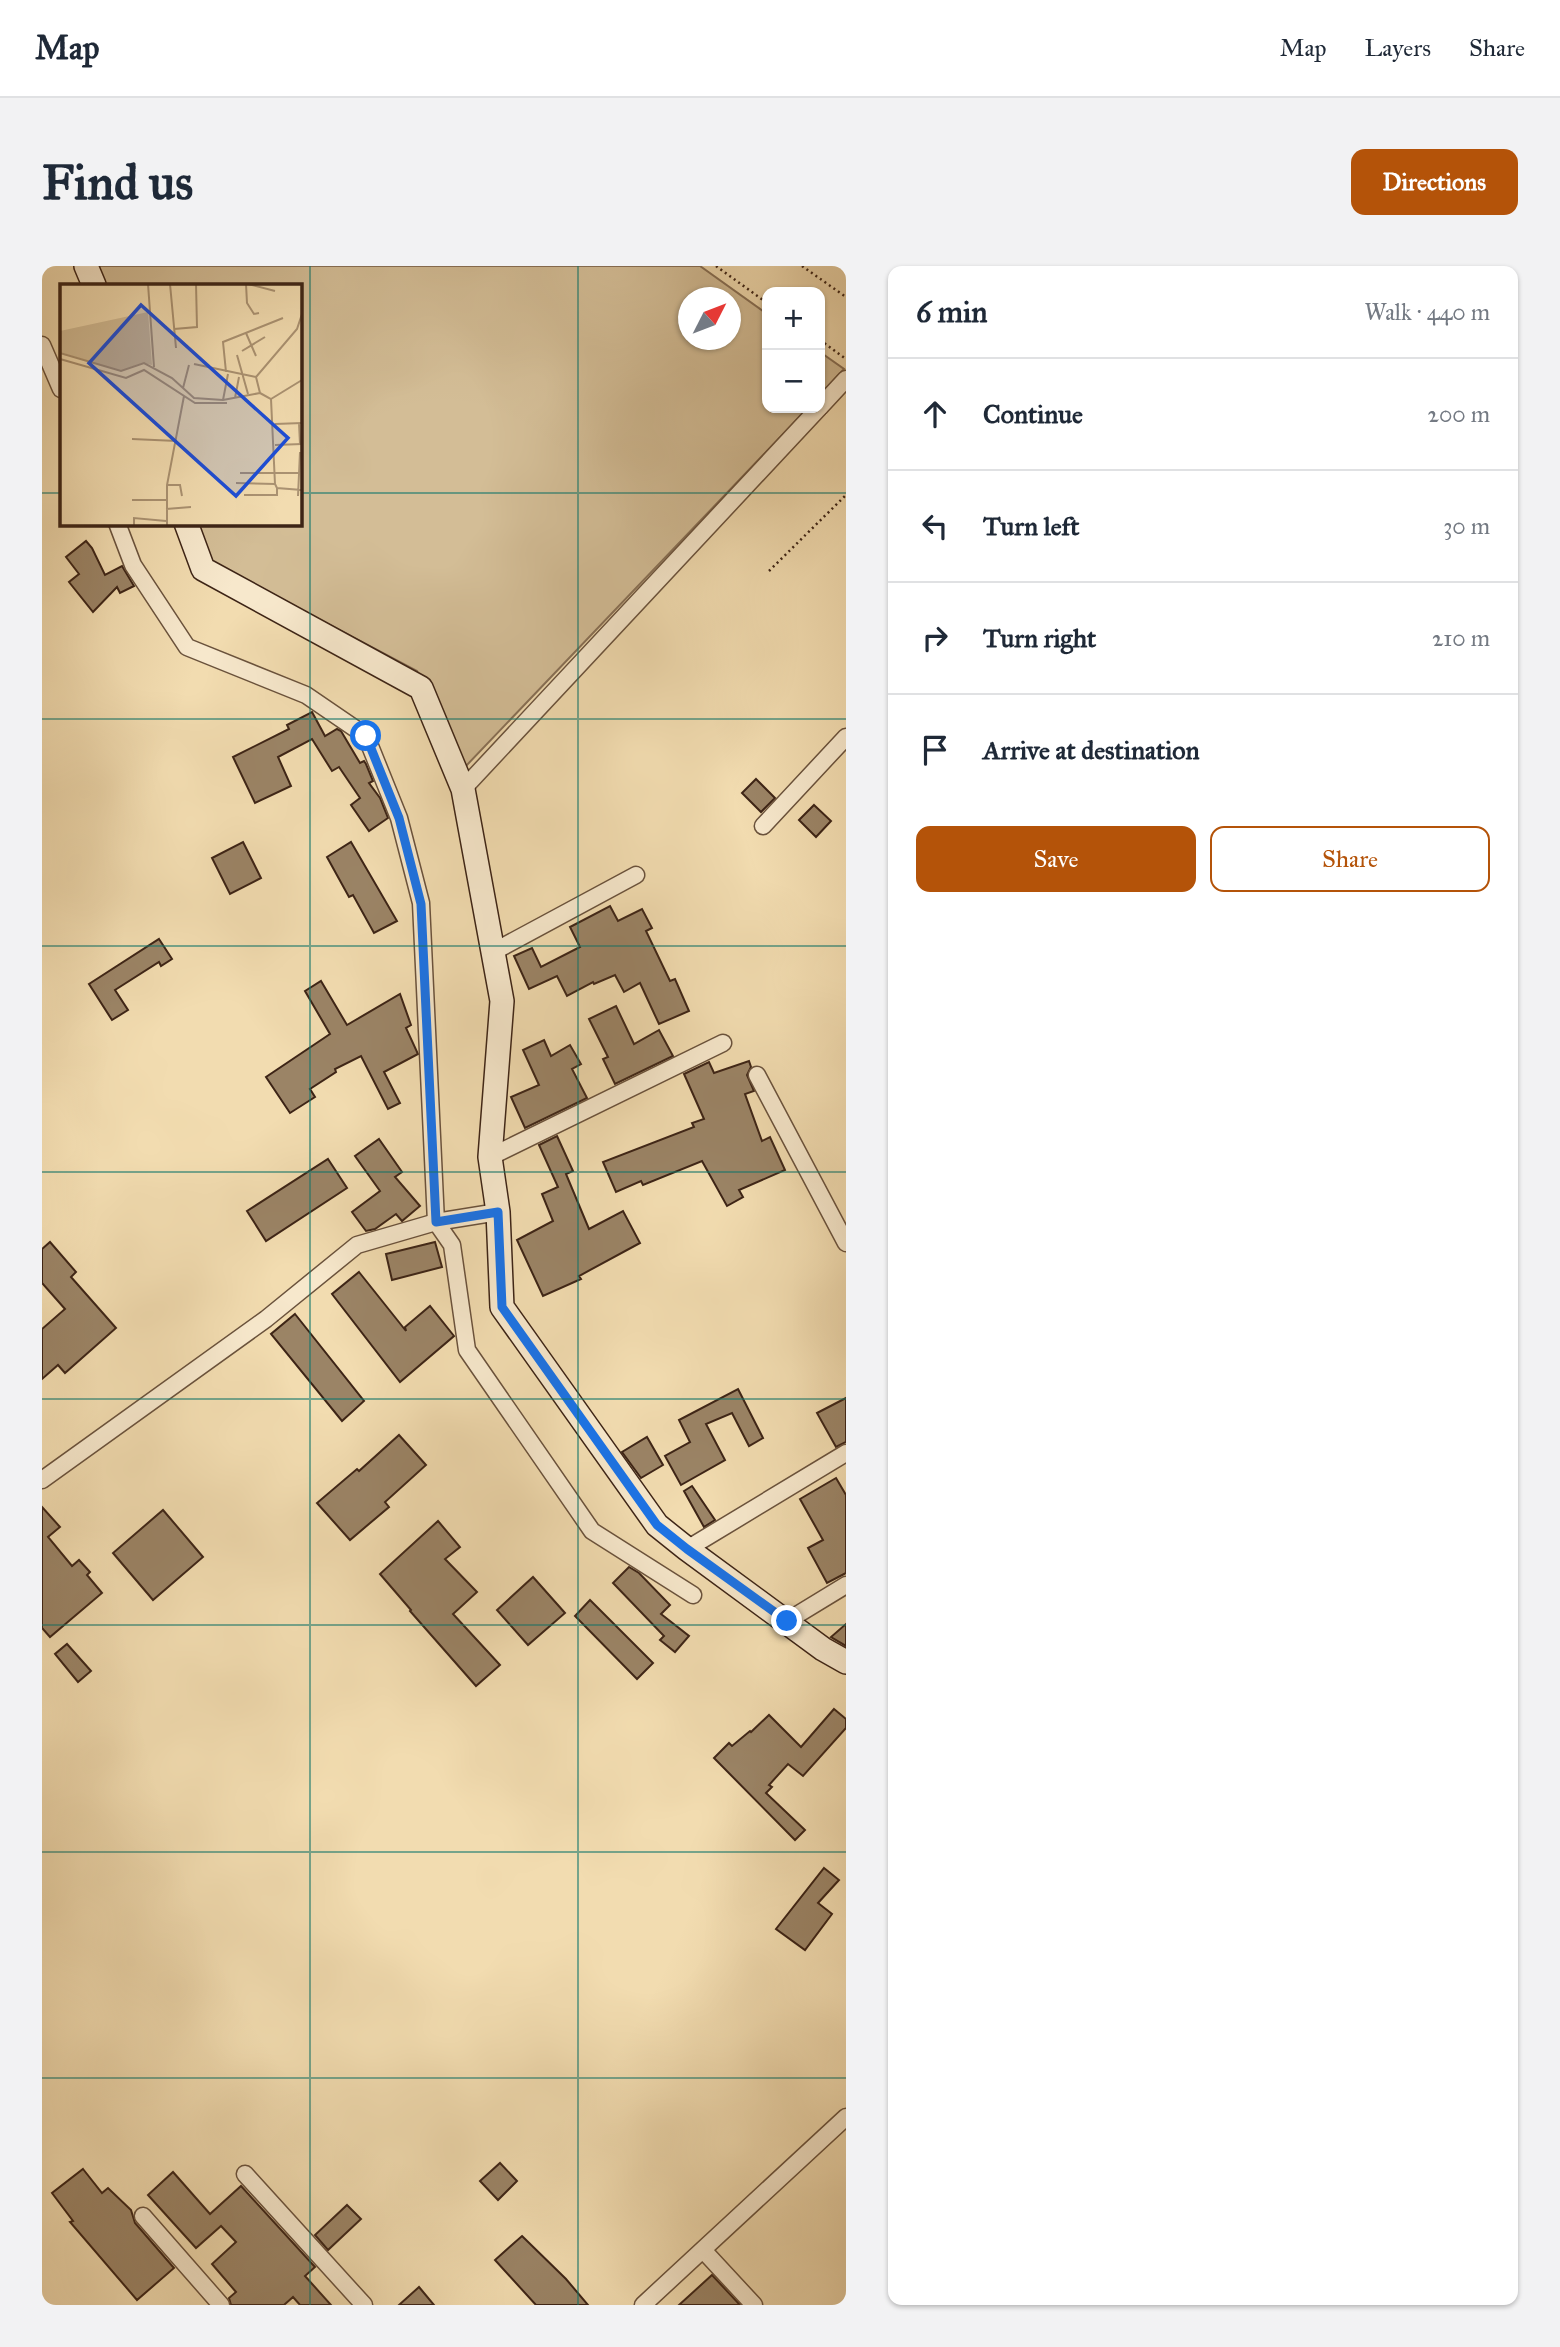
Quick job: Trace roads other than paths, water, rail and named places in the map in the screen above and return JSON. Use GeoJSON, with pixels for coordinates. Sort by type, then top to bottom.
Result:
{"type":"FeatureCollection","features":[{"type":"Feature","properties":{"kind":"street"},"geometry":{"type":"LineString","coordinates":[[86,266],[94,284]]}},
{"type":"Feature","properties":{"kind":"street"},"geometry":{"type":"LineString","coordinates":[[42,345],[60,387]]}},
{"type":"Feature","properties":{"kind":"street"},"geometry":{"type":"LineString","coordinates":[[825,401],[846,379]]}},
{"type":"Feature","properties":{"kind":"street"},"geometry":{"type":"LineString","coordinates":[[463,789],[813,413]]}},
{"type":"Feature","properties":{"kind":"street"},"geometry":{"type":"LineString","coordinates":[[118,525],[133,565],[187,647],[306,695],[366,736],[399,818],[421,904],[436,1222],[452,1245],[467,1350],[593,1531],[693,1595]]}},
{"type":"Feature","properties":{"kind":"street"},"geometry":{"type":"LineString","coordinates":[[187,525],[204,569],[421,688],[463,789],[502,1001],[490,1157],[498,1212],[502,1307],[657,1525],[846,1662]]}},
{"type":"Feature","properties":{"kind":"street"},"geometry":{"type":"LineString","coordinates":[[763,826],[846,737]]}},
{"type":"Feature","properties":{"kind":"street"},"geometry":{"type":"LineString","coordinates":[[493,952],[636,875]]}},
{"type":"Feature","properties":{"kind":"street"},"geometry":{"type":"LineString","coordinates":[[490,1157],[723,1042]]}},
{"type":"Feature","properties":{"kind":"street"},"geometry":{"type":"LineString","coordinates":[[757,1075],[846,1243]]}},
{"type":"Feature","properties":{"kind":"street"},"geometry":{"type":"LineString","coordinates":[[45,1472],[266,1320],[357,1245],[436,1222],[498,1212]]}},
{"type":"Feature","properties":{"kind":"street"},"geometry":{"type":"LineString","coordinates":[[687,1549],[846,1453]]}},
{"type":"Feature","properties":{"kind":"street"},"geometry":{"type":"LineString","coordinates":[[787,1621],[846,1585]]}},
{"type":"Feature","properties":{"kind":"street"},"geometry":{"type":"LineString","coordinates":[[643,2305],[846,2117]]}},
{"type":"Feature","properties":{"kind":"street"},"geometry":{"type":"LineString","coordinates":[[245,2174],[364,2305]]}},
{"type":"Feature","properties":{"kind":"street"},"geometry":{"type":"LineString","coordinates":[[142,2216],[221,2305]]}},
{"type":"Feature","properties":{"kind":"street"},"geometry":{"type":"LineString","coordinates":[[703,2250],[754,2305]]}}]}
